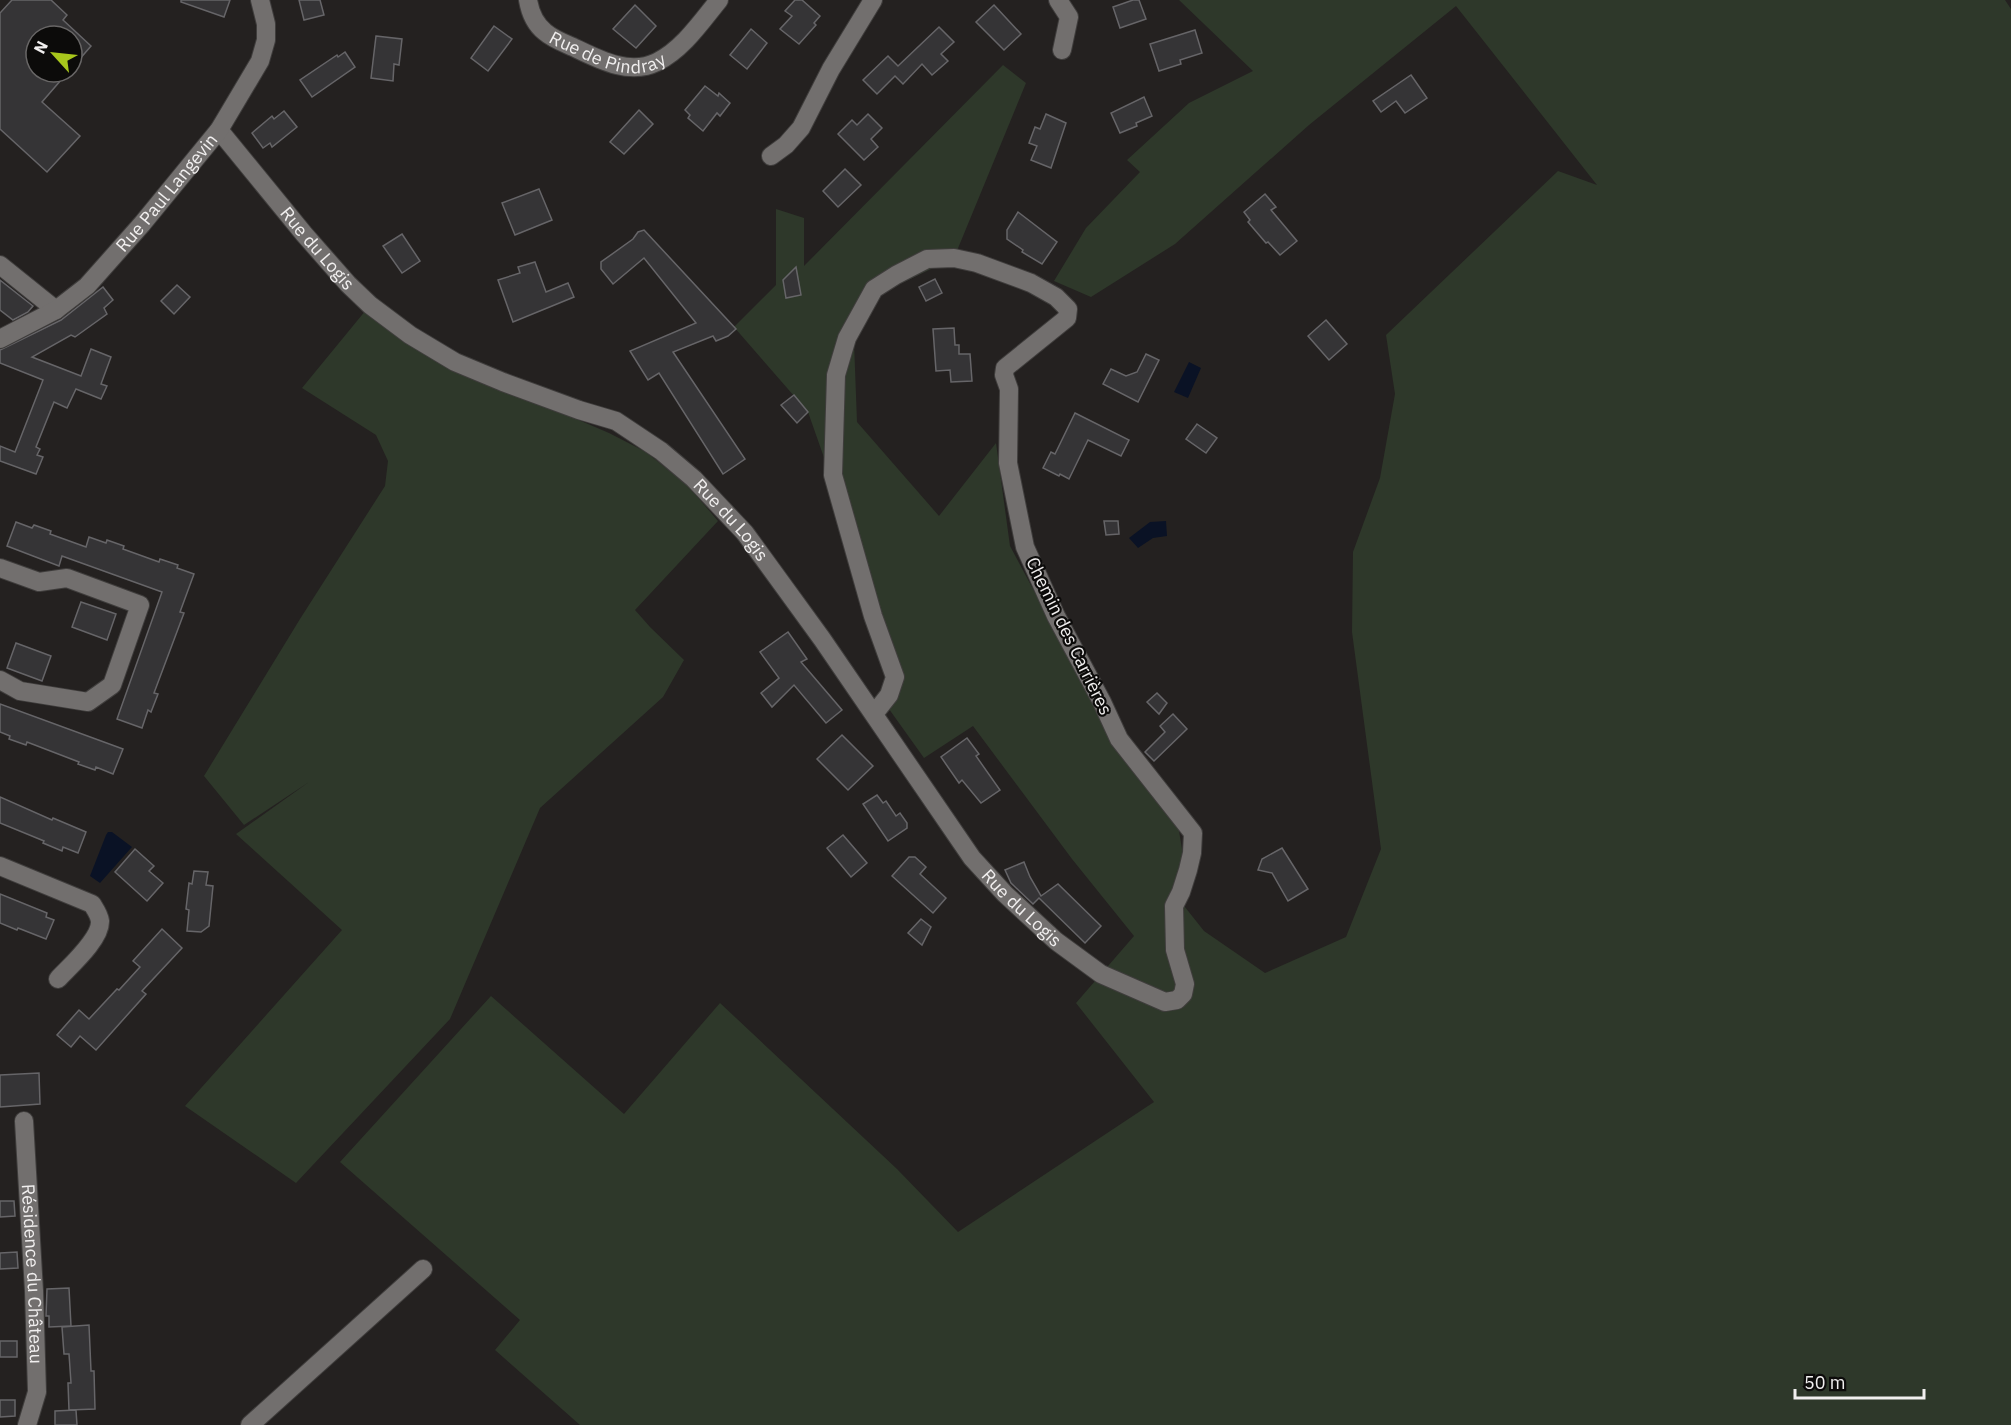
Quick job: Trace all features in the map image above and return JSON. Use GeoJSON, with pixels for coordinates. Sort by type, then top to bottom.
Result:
{"type":"FeatureCollection","features":[{"type":"Feature","properties":{"kind":"street","name":"Rue Paul Langevin"},"geometry":{"type":"LineString","coordinates":[[0,339],[56,310],[87,286],[219,130],[260,61],[266,40],[266,24],[260,0]]}},
{"type":"Feature","properties":{"kind":"street","name":"Rue de Pindray"},"geometry":{"type":"LineString","coordinates":[[528,0],[536,22],[545,33],[604,62],[624,67],[654,63],[669,55],[719,0]]}},
{"type":"Feature","properties":{"kind":"street"},"geometry":{"type":"LineString","coordinates":[[771,156],[795,137],[801,129],[831,69],[873,0]]}},
{"type":"Feature","properties":{"kind":"street"},"geometry":{"type":"LineString","coordinates":[[1058,0],[1069,17],[1062,50]]}},
{"type":"Feature","properties":{"kind":"street","name":"Rue du Logis"},"geometry":{"type":"LineString","coordinates":[[219,130],[348,284],[370,305],[402,329],[447,357],[493,378],[579,411],[616,421],[661,451],[694,479],[746,533],[972,858],[1026,915],[1085,963],[1101,974],[1164,1002]]}},
{"type":"Feature","properties":{"kind":"street","name":"Chemin des Carrières"},"geometry":{"type":"LineString","coordinates":[[874,714],[889,695],[895,677],[873,616],[833,475],[836,375],[847,338],[874,289],[927,259],[954,258],[976,263],[1031,283],[1056,297],[1068,309],[1067,318],[1005,368],[1004,375],[1009,389],[1008,463],[1025,547],[1056,616],[1119,738],[1193,833],[1188,870],[1174,906],[1175,950],[1185,984],[1183,994],[1177,1000],[1164,1002]]}},
{"type":"Feature","properties":{"kind":"street"},"geometry":{"type":"LineString","coordinates":[[0,265],[56,310]]}},
{"type":"Feature","properties":{"kind":"street"},"geometry":{"type":"LineString","coordinates":[[0,568],[39,582],[67,578],[140,604],[112,685],[88,702],[20,691],[0,680]]}},
{"type":"Feature","properties":{"kind":"street"},"geometry":{"type":"LineString","coordinates":[[0,866],[92,904],[98,914],[100,924],[95,938],[58,979]]}},
{"type":"Feature","properties":{"kind":"street","name":"Résidence du Château"},"geometry":{"type":"LineString","coordinates":[[24,1121],[37,1392],[27,1425]]}},
{"type":"Feature","properties":{"kind":"street"},"geometry":{"type":"LineString","coordinates":[[250,1425],[423,1269]]}},
{"type":"Feature","properties":{"kind":"green space"},"geometry":{"type":"Polygon","coordinates":[[[1179,0],[2005,0],[2011,9],[2011,1425],[580,1425],[495,1350],[520,1320],[340,1162],[491,996],[624,1114],[720,1003],[897,1169],[958,1232],[1154,1102],[1076,1003],[1134,936],[1072,859],[973,726],[924,758],[889,709],[901,677],[808,412],[734,327],[776,285],[776,209],[804,218],[804,266],[1003,65],[1026,83],[954,258],[881,293],[854,342],[857,422],[939,516],[996,443],[1010,546],[1116,744],[1178,825],[1183,855],[1173,892],[1204,931],[1265,973],[1346,937],[1381,849],[1352,632],[1353,552],[1380,478],[1395,394],[1386,335],[1558,171],[1597,185],[1456,6],[1309,125],[1175,244],[1091,297],[1054,281],[1086,228],[1140,172],[1127,160],[1189,103],[1253,71],[1179,0]]]}},
{"type":"Feature","properties":{"kind":"green space"},"geometry":{"type":"Polygon","coordinates":[[[366,310],[433,359],[474,380],[530,399],[609,433],[646,452],[689,487],[718,521],[635,610],[684,660],[663,697],[540,808],[450,1019],[296,1183],[185,1106],[342,930],[236,834],[309,782],[244,825],[204,776],[385,486],[388,461],[376,435],[302,388],[366,310]]]}},
{"type":"Feature","properties":{"kind":"water"},"geometry":{"type":"Polygon","coordinates":[[[1189,362],[1201,368],[1188,398],[1174,392],[1189,362]]]}},
{"type":"Feature","properties":{"kind":"water"},"geometry":{"type":"Polygon","coordinates":[[[1166,521],[1167,536],[1153,538],[1138,548],[1129,538],[1150,522],[1166,521]]]}},
{"type":"Feature","properties":{"kind":"water"},"geometry":{"type":"Polygon","coordinates":[[[108,832],[112,832],[132,847],[100,883],[90,876],[108,832]]]}},
{"type":"Feature","properties":{"kind":"building"},"geometry":{"type":"Polygon","coordinates":[[[12,0],[51,0],[67,15],[63,20],[67,24],[24,24],[24,84],[58,84],[42,102],[80,136],[47,172],[0,129],[0,13],[12,0]]]}},
{"type":"Feature","properties":{"kind":"building"},"geometry":{"type":"Polygon","coordinates":[[[181,0],[230,0],[224,17],[181,2],[181,0]]]}},
{"type":"Feature","properties":{"kind":"building"},"geometry":{"type":"Polygon","coordinates":[[[299,0],[320,0],[324,15],[304,20],[299,0]]]}},
{"type":"Feature","properties":{"kind":"building"},"geometry":{"type":"Polygon","coordinates":[[[795,0],[802,0],[820,16],[814,23],[816,25],[799,44],[780,29],[792,16],[785,11],[795,0]]]}},
{"type":"Feature","properties":{"kind":"building"},"geometry":{"type":"Polygon","coordinates":[[[1139,0],[1146,19],[1120,28],[1113,7],[1139,0]]]}},
{"type":"Feature","properties":{"kind":"building"},"geometry":{"type":"Polygon","coordinates":[[[635,5],[656,26],[636,48],[613,29],[635,5]]]}},
{"type":"Feature","properties":{"kind":"building"},"geometry":{"type":"Polygon","coordinates":[[[994,5],[1021,34],[1004,50],[976,22],[994,5]]]}},
{"type":"Feature","properties":{"kind":"building"},"geometry":{"type":"Polygon","coordinates":[[[494,26],[512,39],[488,71],[471,58],[494,26]]]}},
{"type":"Feature","properties":{"kind":"building"},"geometry":{"type":"Polygon","coordinates":[[[939,27],[954,42],[941,54],[948,61],[932,75],[922,64],[903,84],[895,76],[877,94],[863,80],[888,56],[898,66],[939,27]]]}},
{"type":"Feature","properties":{"kind":"building"},"geometry":{"type":"Polygon","coordinates":[[[751,29],[767,43],[747,69],[730,55],[751,29]]]}},
{"type":"Feature","properties":{"kind":"building"},"geometry":{"type":"Polygon","coordinates":[[[1195,30],[1202,53],[1180,60],[1181,64],[1159,71],[1150,44],[1195,30]]]}},
{"type":"Feature","properties":{"kind":"building"},"geometry":{"type":"Polygon","coordinates":[[[376,36],[402,39],[399,65],[394,64],[393,81],[371,78],[376,36]]]}},
{"type":"Feature","properties":{"kind":"building"},"geometry":{"type":"Polygon","coordinates":[[[84,40],[91,46],[84,54],[84,40]]]}},
{"type":"Feature","properties":{"kind":"building"},"geometry":{"type":"Polygon","coordinates":[[[345,52],[355,67],[312,97],[300,80],[345,52]]]}},
{"type":"Feature","properties":{"kind":"building"},"geometry":{"type":"Polygon","coordinates":[[[1411,75],[1427,98],[1405,113],[1396,101],[1381,112],[1373,101],[1411,75]]]}},
{"type":"Feature","properties":{"kind":"building"},"geometry":{"type":"Polygon","coordinates":[[[705,86],[718,96],[719,93],[730,103],[720,116],[717,113],[703,131],[688,118],[690,115],[685,110],[705,86]]]}},
{"type":"Feature","properties":{"kind":"building"},"geometry":{"type":"Polygon","coordinates":[[[1144,97],[1152,116],[1120,133],[1111,113],[1144,97]]]}},
{"type":"Feature","properties":{"kind":"building"},"geometry":{"type":"Polygon","coordinates":[[[639,110],[653,124],[624,154],[610,142],[639,110]]]}},
{"type":"Feature","properties":{"kind":"building"},"geometry":{"type":"Polygon","coordinates":[[[284,111],[297,127],[272,147],[270,143],[263,148],[252,133],[272,116],[274,119],[284,111]]]}},
{"type":"Feature","properties":{"kind":"building"},"geometry":{"type":"Polygon","coordinates":[[[868,114],[882,128],[871,139],[878,147],[864,160],[838,134],[852,120],[857,125],[868,114]]]}},
{"type":"Feature","properties":{"kind":"building"},"geometry":{"type":"Polygon","coordinates":[[[1046,114],[1066,123],[1051,168],[1031,160],[1037,146],[1029,143],[1035,127],[1040,129],[1046,114]]]}},
{"type":"Feature","properties":{"kind":"building"},"geometry":{"type":"Polygon","coordinates":[[[845,169],[861,185],[838,207],[823,191],[845,169]]]}},
{"type":"Feature","properties":{"kind":"building"},"geometry":{"type":"Polygon","coordinates":[[[539,189],[552,220],[515,235],[502,203],[539,189]]]}},
{"type":"Feature","properties":{"kind":"building"},"geometry":{"type":"Polygon","coordinates":[[[1265,194],[1276,207],[1271,210],[1297,241],[1280,255],[1248,222],[1250,220],[1244,212],[1265,194]]]}},
{"type":"Feature","properties":{"kind":"building"},"geometry":{"type":"Polygon","coordinates":[[[1018,212],[1057,242],[1042,264],[1022,252],[1023,250],[1007,239],[1007,230],[1018,212]]]}},
{"type":"Feature","properties":{"kind":"building"},"geometry":{"type":"Polygon","coordinates":[[[644,230],[736,329],[728,336],[716,341],[713,336],[673,352],[745,459],[723,474],[659,373],[648,380],[630,351],[696,323],[644,258],[613,284],[601,269],[601,262],[633,239],[638,232],[644,230]]]}},
{"type":"Feature","properties":{"kind":"building"},"geometry":{"type":"Polygon","coordinates":[[[402,234],[420,261],[402,273],[383,246],[402,234]]]}},
{"type":"Feature","properties":{"kind":"building"},"geometry":{"type":"Polygon","coordinates":[[[535,262],[546,292],[568,283],[574,297],[513,322],[498,280],[520,273],[518,267],[535,262]]]}},
{"type":"Feature","properties":{"kind":"building"},"geometry":{"type":"Polygon","coordinates":[[[796,267],[801,295],[786,298],[783,280],[796,267]]]}},
{"type":"Feature","properties":{"kind":"building"},"geometry":{"type":"Polygon","coordinates":[[[935,279],[942,293],[926,301],[919,287],[935,279]]]}},
{"type":"Feature","properties":{"kind":"building"},"geometry":{"type":"Polygon","coordinates":[[[0,280],[33,306],[28,312],[13,320],[0,310],[0,280]]]}},
{"type":"Feature","properties":{"kind":"building"},"geometry":{"type":"Polygon","coordinates":[[[177,285],[190,297],[174,314],[161,301],[177,285]]]}},
{"type":"Feature","properties":{"kind":"building"},"geometry":{"type":"Polygon","coordinates":[[[103,287],[113,300],[104,308],[107,314],[75,337],[71,335],[32,357],[81,376],[91,349],[111,357],[101,384],[107,386],[101,399],[76,389],[67,408],[54,402],[36,447],[40,449],[37,455],[43,457],[36,474],[0,461],[0,446],[15,452],[43,380],[0,363],[0,350],[61,320],[103,287]]]}},
{"type":"Feature","properties":{"kind":"building"},"geometry":{"type":"Polygon","coordinates":[[[1326,320],[1347,344],[1329,360],[1308,336],[1326,320]]]}},
{"type":"Feature","properties":{"kind":"building"},"geometry":{"type":"Polygon","coordinates":[[[954,328],[955,345],[959,345],[959,354],[970,354],[972,381],[951,382],[950,370],[936,371],[933,329],[954,328]]]}},
{"type":"Feature","properties":{"kind":"building"},"geometry":{"type":"Polygon","coordinates":[[[1146,354],[1159,360],[1138,402],[1103,384],[1111,369],[1126,376],[1137,372],[1146,354]]]}},
{"type":"Feature","properties":{"kind":"building"},"geometry":{"type":"Polygon","coordinates":[[[794,395],[808,412],[797,423],[781,405],[794,395]]]}},
{"type":"Feature","properties":{"kind":"building"},"geometry":{"type":"Polygon","coordinates":[[[1075,413],[1129,440],[1121,456],[1088,440],[1069,479],[1043,468],[1051,452],[1055,454],[1075,413]]]}},
{"type":"Feature","properties":{"kind":"building"},"geometry":{"type":"Polygon","coordinates":[[[1197,424],[1217,438],[1206,453],[1186,439],[1197,424]]]}},
{"type":"Feature","properties":{"kind":"building"},"geometry":{"type":"Polygon","coordinates":[[[1104,521],[1118,521],[1119,534],[1106,535],[1104,521]]]}},
{"type":"Feature","properties":{"kind":"building"},"geometry":{"type":"Polygon","coordinates":[[[16,522],[32,528],[34,525],[51,531],[50,534],[86,547],[89,537],[106,543],[107,540],[124,546],[123,549],[159,562],[160,559],[178,565],[177,568],[194,574],[180,612],[184,613],[154,693],[158,694],[151,712],[148,710],[142,728],[117,719],[162,592],[62,556],[59,566],[7,546],[16,522]]]}},
{"type":"Feature","properties":{"kind":"building"},"geometry":{"type":"Polygon","coordinates":[[[81,602],[116,614],[107,640],[72,627],[81,602]]]}},
{"type":"Feature","properties":{"kind":"building"},"geometry":{"type":"Polygon","coordinates":[[[788,632],[807,659],[801,662],[842,710],[826,723],[794,685],[772,707],[761,693],[779,678],[760,652],[788,632]]]}},
{"type":"Feature","properties":{"kind":"building"},"geometry":{"type":"Polygon","coordinates":[[[16,643],[51,656],[42,681],[7,668],[16,643]]]}},
{"type":"Feature","properties":{"kind":"building"},"geometry":{"type":"Polygon","coordinates":[[[1157,693],[1167,703],[1159,714],[1147,702],[1157,693]]]}},
{"type":"Feature","properties":{"kind":"building"},"geometry":{"type":"Polygon","coordinates":[[[0,704],[123,749],[113,774],[96,767],[95,770],[78,764],[79,762],[27,742],[26,745],[9,739],[10,736],[0,732],[0,704]]]}},
{"type":"Feature","properties":{"kind":"building"},"geometry":{"type":"Polygon","coordinates":[[[1173,714],[1187,729],[1154,761],[1145,752],[1165,732],[1160,726],[1173,714]]]}},
{"type":"Feature","properties":{"kind":"building"},"geometry":{"type":"Polygon","coordinates":[[[842,735],[873,766],[848,790],[817,759],[842,735]]]}},
{"type":"Feature","properties":{"kind":"building"},"geometry":{"type":"Polygon","coordinates":[[[967,738],[979,754],[976,756],[1000,790],[981,803],[962,780],[959,783],[941,757],[967,738]]]}},
{"type":"Feature","properties":{"kind":"building"},"geometry":{"type":"Polygon","coordinates":[[[877,795],[883,803],[886,801],[896,816],[900,813],[907,823],[907,828],[888,841],[863,804],[877,795]]]}},
{"type":"Feature","properties":{"kind":"building"},"geometry":{"type":"Polygon","coordinates":[[[0,797],[86,832],[78,853],[63,847],[62,851],[0,823],[0,797]]]}},
{"type":"Feature","properties":{"kind":"building"},"geometry":{"type":"Polygon","coordinates":[[[843,835],[867,863],[851,877],[827,848],[843,835]]]}},
{"type":"Feature","properties":{"kind":"building"},"geometry":{"type":"Polygon","coordinates":[[[1282,848],[1308,889],[1288,901],[1272,873],[1258,870],[1262,859],[1282,848]]]}},
{"type":"Feature","properties":{"kind":"building"},"geometry":{"type":"Polygon","coordinates":[[[135,849],[154,866],[149,871],[163,883],[147,901],[115,872],[135,849]]]}},
{"type":"Feature","properties":{"kind":"building"},"geometry":{"type":"Polygon","coordinates":[[[909,857],[915,857],[926,867],[920,874],[946,898],[933,913],[892,876],[909,857]]]}},
{"type":"Feature","properties":{"kind":"building"},"geometry":{"type":"Polygon","coordinates":[[[1024,862],[1041,896],[1058,884],[1101,926],[1085,943],[1039,898],[1033,904],[1011,883],[1005,870],[1024,862]]]}},
{"type":"Feature","properties":{"kind":"building"},"geometry":{"type":"Polygon","coordinates":[[[194,871],[208,872],[206,885],[213,886],[209,926],[201,932],[187,931],[189,910],[186,909],[189,883],[192,884],[194,871]]]}},
{"type":"Feature","properties":{"kind":"building"},"geometry":{"type":"Polygon","coordinates":[[[0,894],[47,913],[46,917],[54,920],[46,939],[0,923],[0,894]]]}},
{"type":"Feature","properties":{"kind":"building"},"geometry":{"type":"Polygon","coordinates":[[[921,919],[931,927],[922,945],[908,933],[921,919]]]}},
{"type":"Feature","properties":{"kind":"building"},"geometry":{"type":"Polygon","coordinates":[[[162,929],[182,948],[142,991],[146,994],[96,1050],[80,1036],[71,1047],[57,1035],[79,1010],[89,1019],[117,989],[119,990],[140,967],[133,961],[162,929]]]}},
{"type":"Feature","properties":{"kind":"building"},"geometry":{"type":"Polygon","coordinates":[[[39,1073],[40,1104],[0,1107],[0,1075],[39,1073]]]}},
{"type":"Feature","properties":{"kind":"building"},"geometry":{"type":"Polygon","coordinates":[[[0,1201],[14,1201],[15,1216],[0,1217],[0,1201]]]}},
{"type":"Feature","properties":{"kind":"building"},"geometry":{"type":"Polygon","coordinates":[[[17,1252],[18,1268],[0,1269],[0,1253],[17,1252]]]}},
{"type":"Feature","properties":{"kind":"building"},"geometry":{"type":"Polygon","coordinates":[[[69,1288],[71,1326],[49,1327],[49,1316],[46,1316],[47,1289],[69,1288]]]}},
{"type":"Feature","properties":{"kind":"building"},"geometry":{"type":"Polygon","coordinates":[[[89,1325],[95,1409],[69,1410],[68,1383],[71,1383],[69,1354],[64,1354],[62,1327],[89,1325]]]}},
{"type":"Feature","properties":{"kind":"building"},"geometry":{"type":"Polygon","coordinates":[[[0,1341],[17,1341],[17,1357],[0,1357],[0,1341]]]}},
{"type":"Feature","properties":{"kind":"building"},"geometry":{"type":"Polygon","coordinates":[[[0,1400],[15,1400],[15,1416],[0,1417],[0,1400]]]}},
{"type":"Feature","properties":{"kind":"building"},"geometry":{"type":"Polygon","coordinates":[[[76,1410],[77,1425],[55,1425],[55,1411],[76,1410]]]}}]}
